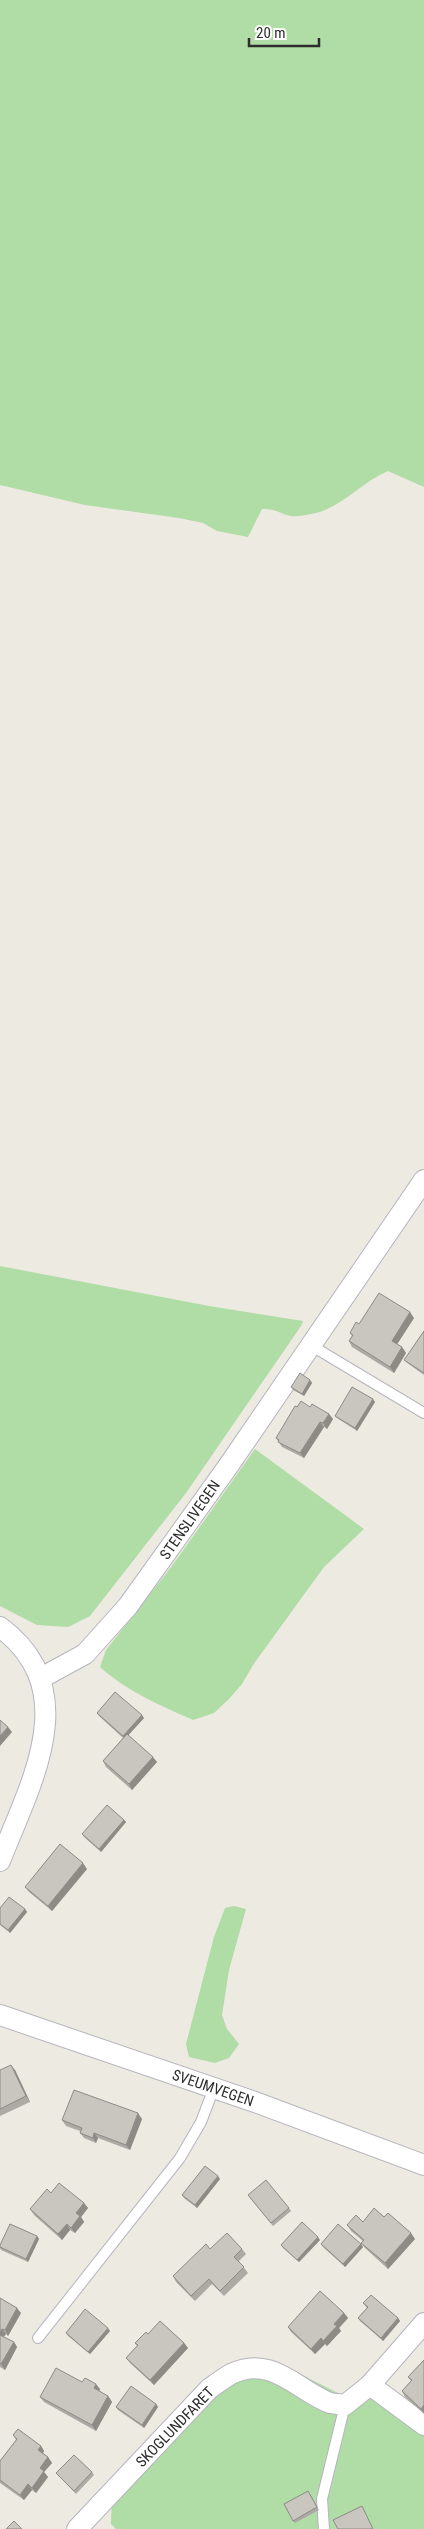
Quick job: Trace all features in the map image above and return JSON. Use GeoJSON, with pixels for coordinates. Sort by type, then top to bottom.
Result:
{"type":"FeatureCollection","features":[{"type":"Feature","properties":{"kind":"street","name":"STENSLIVEGEN"},"geometry":{"type":"LineString","coordinates":[[41,1678],[84,1654],[128,1606],[312,1346],[424,1180]]}},
{"type":"Feature","properties":{"kind":"street"},"geometry":{"type":"LineString","coordinates":[[0,1627],[20,1644],[35,1665],[41,1678],[47,1711],[44,1738],[34,1772],[0,1861]]}},
{"type":"Feature","properties":{"kind":"street","name":"SVEUMVEGEN"},"geometry":{"type":"LineString","coordinates":[[0,2015],[214,2088],[424,2165]]}},
{"type":"Feature","properties":{"kind":"street"},"geometry":{"type":"LineString","coordinates":[[346,2405],[370,2385],[424,2323]]}},
{"type":"Feature","properties":{"kind":"street","name":"SKOGLUNDFARET"},"geometry":{"type":"LineString","coordinates":[[77,2529],[209,2389],[232,2373],[251,2369],[274,2372],[288,2377],[330,2402],[346,2405]]}},
{"type":"Feature","properties":{"kind":"street"},"geometry":{"type":"LineString","coordinates":[[370,2385],[424,2424]]}},
{"type":"Feature","properties":{"kind":"lane"},"geometry":{"type":"LineString","coordinates":[[312,1346],[424,1413]]}},
{"type":"Feature","properties":{"kind":"lane"},"geometry":{"type":"LineString","coordinates":[[38,2338],[180,2158],[201,2122],[214,2088]]}},
{"type":"Feature","properties":{"kind":"lane"},"geometry":{"type":"LineString","coordinates":[[324,2529],[322,2499],[346,2405]]}},
{"type":"Feature","properties":{"kind":"green space"},"geometry":{"type":"Polygon","coordinates":[[[0,0],[424,0],[424,487],[388,471],[332,507],[322,511],[293,516],[270,509],[262,509],[248,537],[217,531],[203,523],[85,505],[0,485],[0,0]]]}},
{"type":"Feature","properties":{"kind":"green space"},"geometry":{"type":"Polygon","coordinates":[[[0,1266],[209,1306],[303,1321],[186,1493],[90,1616],[68,1627],[37,1625],[0,1606],[0,1266]]]}},
{"type":"Feature","properties":{"kind":"green space"},"geometry":{"type":"Polygon","coordinates":[[[255,1449],[364,1529],[324,1567],[253,1665],[242,1684],[229,1699],[214,1713],[193,1720],[133,1691],[100,1667],[106,1650],[172,1566],[255,1449]]]}},
{"type":"Feature","properties":{"kind":"green space"},"geometry":{"type":"Polygon","coordinates":[[[234,1906],[246,1909],[229,1970],[222,2015],[227,2029],[239,2044],[229,2058],[215,2063],[189,2057],[186,2044],[214,1937],[225,1908],[234,1906]]]}},
{"type":"Feature","properties":{"kind":"green space"},"geometry":{"type":"Polygon","coordinates":[[[286,2367],[344,2396],[373,2385],[424,2422],[424,2529],[116,2529],[111,2524],[112,2492],[205,2386],[286,2367]]]}},
{"type":"Feature","properties":{"kind":"building"},"geometry":{"type":"Polygon","coordinates":[[[379,1293],[410,1312],[392,1341],[402,1347],[390,1367],[349,1341],[353,1335],[350,1333],[356,1322],[359,1324],[379,1293]]]}},
{"type":"Feature","properties":{"kind":"building"},"geometry":{"type":"Polygon","coordinates":[[[424,1331],[424,1373],[404,1360],[424,1331]]]}},
{"type":"Feature","properties":{"kind":"building"},"geometry":{"type":"Polygon","coordinates":[[[300,1373],[310,1380],[302,1394],[291,1387],[300,1373]]]}},
{"type":"Feature","properties":{"kind":"building"},"geometry":{"type":"Polygon","coordinates":[[[352,1387],[373,1399],[355,1428],[335,1416],[352,1387]]]}},
{"type":"Feature","properties":{"kind":"building"},"geometry":{"type":"Polygon","coordinates":[[[301,1401],[310,1407],[312,1404],[329,1414],[323,1423],[320,1422],[300,1453],[278,1442],[279,1440],[276,1438],[295,1406],[297,1407],[301,1401]]]}},
{"type":"Feature","properties":{"kind":"building"},"geometry":{"type":"Polygon","coordinates":[[[115,1692],[142,1715],[123,1736],[97,1713],[115,1692]]]}},
{"type":"Feature","properties":{"kind":"building"},"geometry":{"type":"Polygon","coordinates":[[[0,1720],[8,1727],[0,1736],[0,1720]]]}},
{"type":"Feature","properties":{"kind":"building"},"geometry":{"type":"Polygon","coordinates":[[[127,1734],[153,1757],[129,1784],[103,1761],[127,1734]]]}},
{"type":"Feature","properties":{"kind":"building"},"geometry":{"type":"Polygon","coordinates":[[[107,1805],[124,1820],[99,1849],[82,1834],[107,1805]]]}},
{"type":"Feature","properties":{"kind":"building"},"geometry":{"type":"Polygon","coordinates":[[[60,1844],[83,1863],[48,1906],[25,1887],[60,1844]]]}},
{"type":"Feature","properties":{"kind":"building"},"geometry":{"type":"Polygon","coordinates":[[[9,1897],[25,1909],[8,1930],[0,1924],[0,1908],[9,1897]]]}},
{"type":"Feature","properties":{"kind":"building"},"geometry":{"type":"Polygon","coordinates":[[[11,2065],[26,2096],[0,2109],[0,2070],[11,2065]]]}},
{"type":"Feature","properties":{"kind":"building"},"geometry":{"type":"Polygon","coordinates":[[[74,2090],[138,2113],[126,2145],[94,2133],[93,2138],[80,2133],[82,2128],[62,2120],[74,2090]]]}},
{"type":"Feature","properties":{"kind":"building"},"geometry":{"type":"Polygon","coordinates":[[[205,2166],[218,2176],[195,2205],[182,2195],[205,2166]]]}},
{"type":"Feature","properties":{"kind":"building"},"geometry":{"type":"Polygon","coordinates":[[[266,2180],[289,2208],[271,2223],[248,2195],[266,2180]]]}},
{"type":"Feature","properties":{"kind":"building"},"geometry":{"type":"Polygon","coordinates":[[[59,2183],[84,2203],[76,2213],[80,2216],[71,2228],[67,2224],[58,2234],[30,2209],[47,2189],[51,2193],[59,2183]]]}},
{"type":"Feature","properties":{"kind":"building"},"geometry":{"type":"Polygon","coordinates":[[[374,2208],[384,2217],[388,2213],[411,2233],[385,2263],[361,2243],[364,2240],[347,2225],[356,2215],[363,2222],[374,2208]]]}},
{"type":"Feature","properties":{"kind":"building"},"geometry":{"type":"Polygon","coordinates":[[[302,2222],[318,2237],[297,2260],[281,2245],[302,2222]]]}},
{"type":"Feature","properties":{"kind":"building"},"geometry":{"type":"Polygon","coordinates":[[[10,2224],[37,2236],[26,2259],[0,2247],[10,2224]]]}},
{"type":"Feature","properties":{"kind":"building"},"geometry":{"type":"Polygon","coordinates":[[[338,2224],[361,2244],[343,2264],[321,2244],[338,2224]]]}},
{"type":"Feature","properties":{"kind":"building"},"geometry":{"type":"Polygon","coordinates":[[[227,2233],[242,2249],[234,2257],[244,2267],[220,2291],[209,2279],[191,2296],[173,2276],[206,2244],[210,2249],[227,2233]]]}},
{"type":"Feature","properties":{"kind":"building"},"geometry":{"type":"Polygon","coordinates":[[[320,2291],[344,2313],[334,2324],[337,2326],[323,2341],[321,2338],[311,2349],[288,2327],[320,2291]]]}},
{"type":"Feature","properties":{"kind":"building"},"geometry":{"type":"Polygon","coordinates":[[[371,2295],[398,2318],[381,2338],[358,2318],[368,2307],[363,2303],[371,2295]]]}},
{"type":"Feature","properties":{"kind":"building"},"geometry":{"type":"Polygon","coordinates":[[[0,2298],[17,2308],[5,2330],[2,2329],[0,2332],[0,2298]]]}},
{"type":"Feature","properties":{"kind":"building"},"geometry":{"type":"Polygon","coordinates":[[[85,2309],[108,2328],[88,2352],[66,2333],[85,2309]]]}},
{"type":"Feature","properties":{"kind":"building"},"geometry":{"type":"Polygon","coordinates":[[[160,2321],[184,2343],[150,2380],[126,2358],[138,2345],[135,2343],[146,2332],[148,2334],[160,2321]]]}},
{"type":"Feature","properties":{"kind":"building"},"geometry":{"type":"Polygon","coordinates":[[[0,2335],[14,2342],[1,2364],[0,2364],[0,2335]]]}},
{"type":"Feature","properties":{"kind":"building"},"geometry":{"type":"Polygon","coordinates":[[[424,2360],[424,2405],[421,2409],[402,2391],[412,2380],[408,2377],[424,2360]]]}},
{"type":"Feature","properties":{"kind":"building"},"geometry":{"type":"Polygon","coordinates":[[[56,2368],[82,2382],[85,2378],[96,2384],[94,2388],[108,2396],[92,2425],[40,2397],[56,2368]]]}},
{"type":"Feature","properties":{"kind":"building"},"geometry":{"type":"Polygon","coordinates":[[[131,2386],[156,2404],[142,2425],[116,2407],[131,2386]]]}},
{"type":"Feature","properties":{"kind":"building"},"geometry":{"type":"Polygon","coordinates":[[[18,2429],[41,2446],[38,2450],[48,2457],[40,2468],[44,2471],[32,2488],[28,2484],[20,2495],[0,2480],[0,2461],[17,2439],[13,2435],[18,2429]]]}},
{"type":"Feature","properties":{"kind":"building"},"geometry":{"type":"Polygon","coordinates":[[[74,2455],[92,2472],[74,2491],[56,2473],[74,2455]]]}},
{"type":"Feature","properties":{"kind":"building"},"geometry":{"type":"Polygon","coordinates":[[[308,2491],[317,2507],[293,2521],[284,2504],[308,2491]]]}},
{"type":"Feature","properties":{"kind":"building"},"geometry":{"type":"Polygon","coordinates":[[[362,2506],[373,2529],[338,2529],[333,2520],[362,2506]]]}},
{"type":"Feature","properties":{"kind":"building"},"geometry":{"type":"Polygon","coordinates":[[[14,2521],[22,2529],[6,2529],[14,2521]]]}}]}
